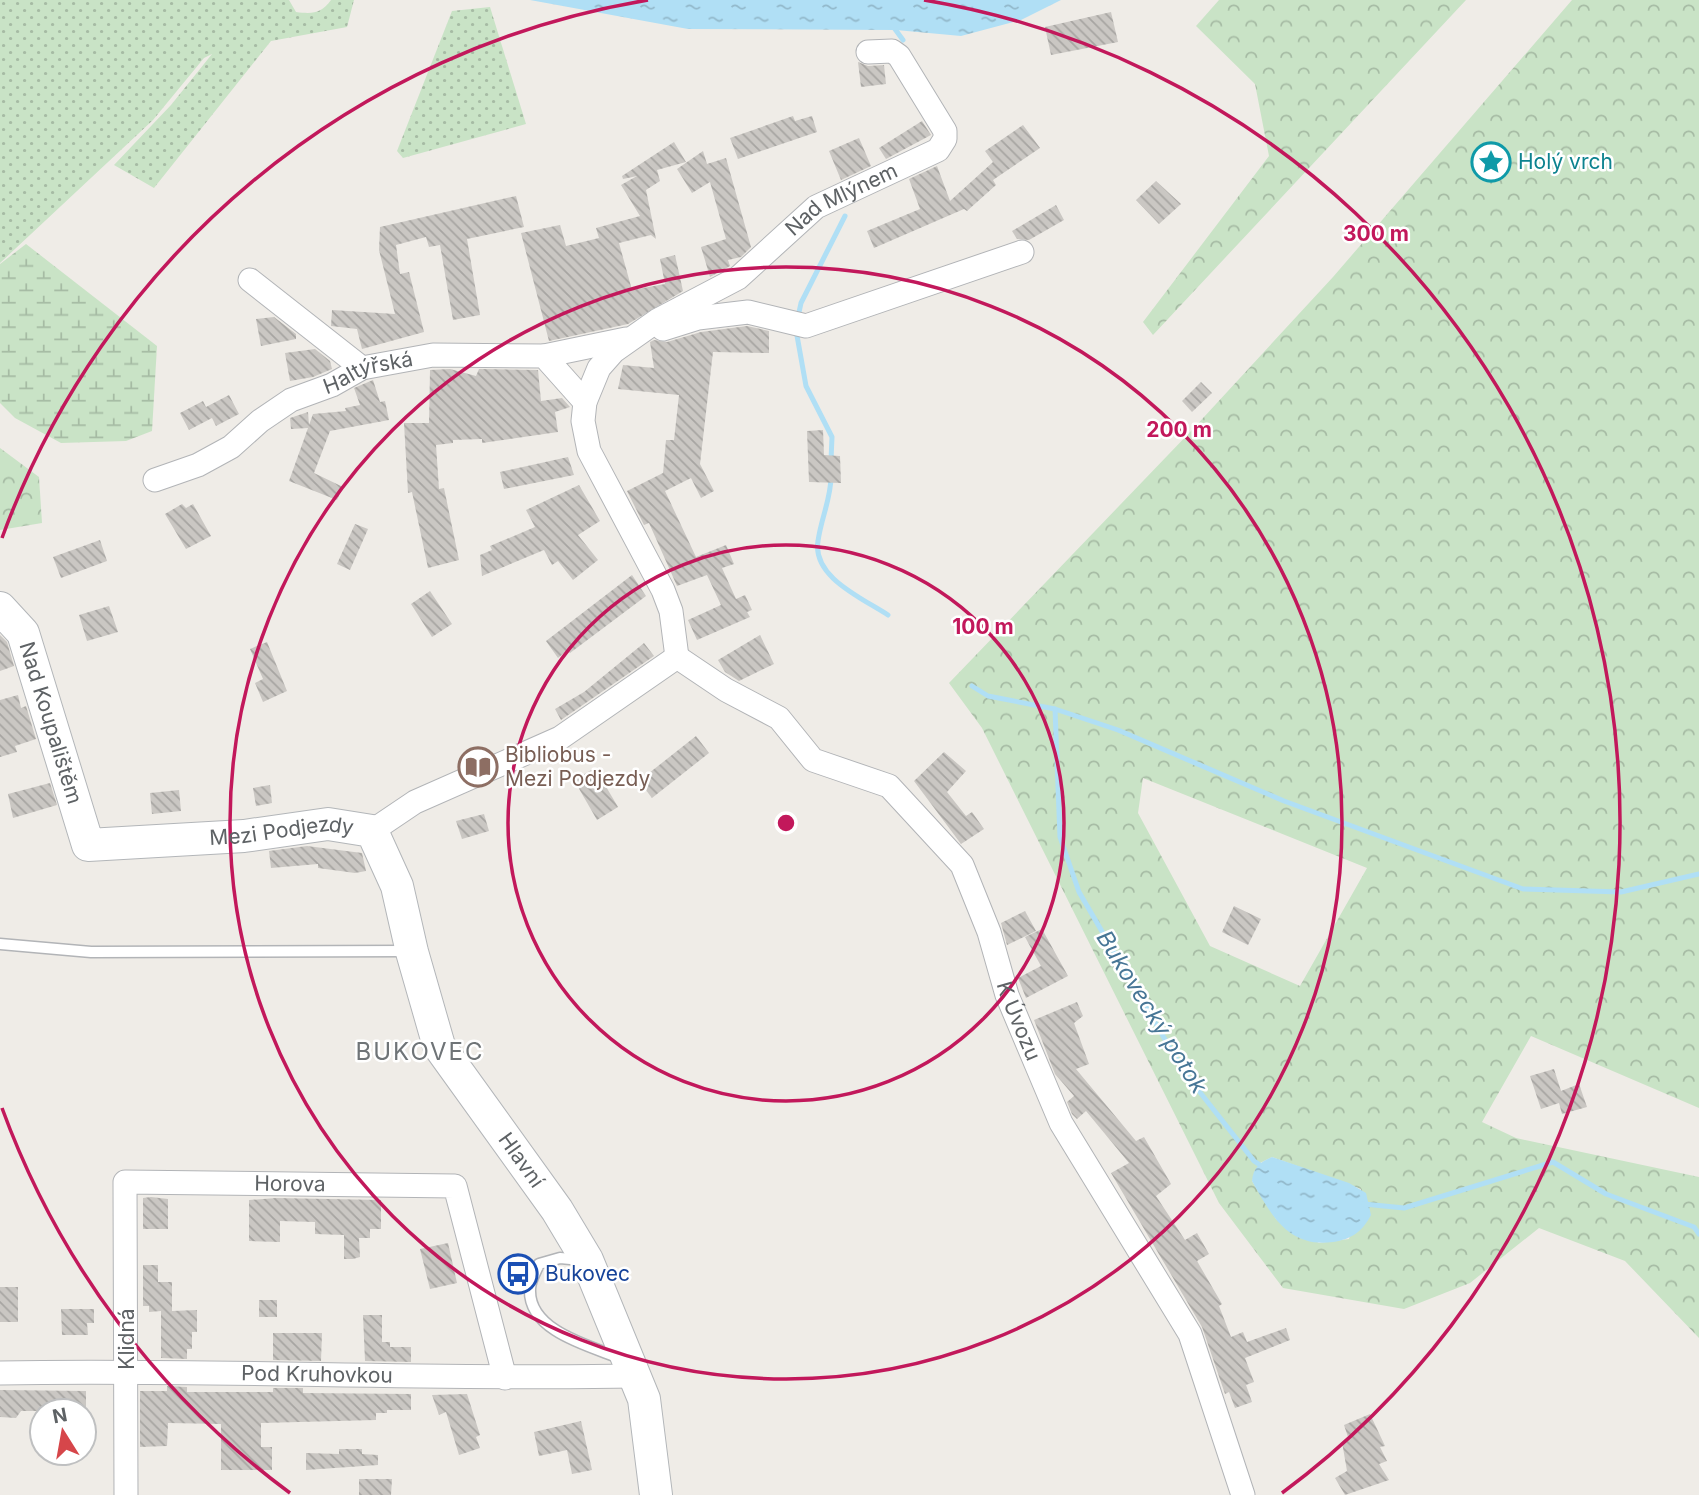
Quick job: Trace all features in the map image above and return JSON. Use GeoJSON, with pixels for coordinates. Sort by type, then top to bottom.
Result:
{"type":"FeatureCollection","features":[{"type":"Feature","properties":{"kind":"street","name":"Nad Mlýnem"},"geometry":{"type":"LineString","coordinates":[[635,337],[658,320],[738,278],[816,207],[938,150],[945,139],[945,131],[899,56],[892,51],[868,52]]}},
{"type":"Feature","properties":{"kind":"street","name":"Haltýřská"},"geometry":{"type":"LineString","coordinates":[[155,480],[198,465],[231,447],[260,421],[290,400],[332,385],[362,369],[433,355],[544,356],[635,337],[722,314],[748,312],[806,326],[1022,252]]}},
{"type":"Feature","properties":{"kind":"street"},"geometry":{"type":"LineString","coordinates":[[250,280],[362,369]]}},
{"type":"Feature","properties":{"kind":"street"},"geometry":{"type":"LineString","coordinates":[[635,337],[614,351],[598,368],[585,402],[583,421],[589,451],[663,590],[674,623],[677,657]]}},
{"type":"Feature","properties":{"kind":"street"},"geometry":{"type":"LineString","coordinates":[[544,356],[585,402]]}},
{"type":"Feature","properties":{"kind":"street","name":"Nad Koupalištěm"},"geometry":{"type":"LineString","coordinates":[[0,608],[23,633],[88,845]]}},
{"type":"Feature","properties":{"kind":"street","name":"Mezi Podjezdy"},"geometry":{"type":"LineString","coordinates":[[88,845],[244,836],[328,824],[372,831],[415,802],[560,738],[677,657]]}},
{"type":"Feature","properties":{"kind":"street","name":"K Úvozu"},"geometry":{"type":"LineString","coordinates":[[677,657],[726,690],[779,718],[813,760],[889,786],[962,865],[989,932],[1007,995],[1061,1123],[1190,1334],[1243,1495]]}},
{"type":"Feature","properties":{"kind":"street","name":"Hlavní"},"geometry":{"type":"LineString","coordinates":[[372,831],[397,886],[439,1046],[557,1210],[587,1260],[644,1399],[656,1495]]}},
{"type":"Feature","properties":{"kind":"street","name":"Horova"},"geometry":{"type":"LineString","coordinates":[[125,1182],[455,1186],[505,1378]]}},
{"type":"Feature","properties":{"kind":"street","name":"Klidná"},"geometry":{"type":"LineString","coordinates":[[125,1182],[126,1495]]}},
{"type":"Feature","properties":{"kind":"street","name":"Pod Kruhovkou"},"geometry":{"type":"LineString","coordinates":[[0,1373],[127,1371],[505,1378],[632,1369]]}},
{"type":"Feature","properties":{"kind":"lane"},"geometry":{"type":"LineString","coordinates":[[0,944],[91,952],[412,951]]}},
{"type":"Feature","properties":{"kind":"lane"},"geometry":{"type":"LineString","coordinates":[[587,1260],[560,1258],[539,1264],[530,1289],[532,1306],[538,1317],[566,1335],[632,1369]]}},
{"type":"Feature","properties":{"kind":"green space"},"geometry":{"type":"Polygon","coordinates":[[[0,0],[289,0],[296,12],[307,13],[320,10],[331,0],[354,0],[347,27],[271,41],[154,188],[114,165],[171,105],[212,54],[204,58],[153,120],[0,263],[0,0]]]}},
{"type":"Feature","properties":{"kind":"green space"},"geometry":{"type":"Polygon","coordinates":[[[1219,0],[1466,0],[1153,335],[1143,322],[1269,156],[1255,84],[1196,26],[1219,0]]]}},
{"type":"Feature","properties":{"kind":"green space"},"geometry":{"type":"Polygon","coordinates":[[[1572,0],[1699,0],[1699,1108],[1531,1036],[1482,1122],[1516,1138],[1699,1177],[1699,1338],[1625,1261],[1539,1228],[1470,1283],[1404,1309],[1283,1288],[1219,1203],[982,728],[949,683],[1192,430],[1333,277],[1572,0]],[[1143,778],[1138,813],[1210,946],[1300,986],[1367,868],[1143,778]],[[1272,1157],[1260,1163],[1252,1181],[1276,1219],[1319,1243],[1349,1239],[1361,1189],[1272,1157]]]}},
{"type":"Feature","properties":{"kind":"green space"},"geometry":{"type":"Polygon","coordinates":[[[490,7],[526,124],[403,158],[397,151],[452,11],[490,7]]]}},
{"type":"Feature","properties":{"kind":"green space"},"geometry":{"type":"Polygon","coordinates":[[[26,244],[157,346],[152,431],[126,441],[61,443],[15,418],[0,403],[0,264],[26,244]]]}},
{"type":"Feature","properties":{"kind":"green space"},"geometry":{"type":"Polygon","coordinates":[[[0,448],[39,477],[42,523],[0,530],[0,448]]]}},
{"type":"Feature","properties":{"kind":"water"},"geometry":{"type":"Polygon","coordinates":[[[530,0],[1061,0],[1021,20],[961,36],[896,30],[688,29],[530,0]]]}},
{"type":"Feature","properties":{"kind":"water"},"geometry":{"type":"Polygon","coordinates":[[[1272,1157],[1349,1183],[1366,1193],[1371,1215],[1368,1221],[1356,1234],[1333,1242],[1304,1240],[1293,1234],[1274,1217],[1252,1181],[1258,1166],[1272,1157]]]}},
{"type":"Feature","properties":{"kind":"building"},"geometry":{"type":"Polygon","coordinates":[[[1111,12],[1118,42],[1051,55],[1045,27],[1111,12]]]}},
{"type":"Feature","properties":{"kind":"building"},"geometry":{"type":"Polygon","coordinates":[[[858,62],[868,66],[884,65],[886,84],[861,87],[858,62]]]}},
{"type":"Feature","properties":{"kind":"building"},"geometry":{"type":"Polygon","coordinates":[[[793,116],[795,121],[812,116],[817,132],[738,159],[730,138],[793,116]]]}},
{"type":"Feature","properties":{"kind":"building"},"geometry":{"type":"Polygon","coordinates":[[[922,121],[931,135],[886,159],[879,148],[922,121]]]}},
{"type":"Feature","properties":{"kind":"building"},"geometry":{"type":"Polygon","coordinates":[[[1023,125],[1040,148],[993,180],[996,185],[967,211],[964,209],[874,248],[867,231],[920,209],[909,179],[937,166],[950,201],[993,162],[985,151],[1023,125]]]}},
{"type":"Feature","properties":{"kind":"building"},"geometry":{"type":"Polygon","coordinates":[[[859,138],[871,166],[841,180],[829,151],[859,138]]]}},
{"type":"Feature","properties":{"kind":"building"},"geometry":{"type":"Polygon","coordinates":[[[674,142],[686,162],[657,170],[660,181],[646,190],[656,239],[651,235],[619,243],[632,290],[665,284],[660,259],[675,255],[683,291],[628,324],[549,341],[521,233],[560,225],[566,246],[599,238],[596,228],[640,216],[621,185],[637,176],[623,179],[622,176],[674,142]]]}},
{"type":"Feature","properties":{"kind":"building"},"geometry":{"type":"Polygon","coordinates":[[[703,151],[707,164],[726,158],[751,247],[741,257],[728,260],[730,266],[710,277],[701,247],[726,239],[710,182],[692,193],[677,169],[703,151]]]}},
{"type":"Feature","properties":{"kind":"building"},"geometry":{"type":"Polygon","coordinates":[[[1156,181],[1181,204],[1159,224],[1136,200],[1156,181]]]}},
{"type":"Feature","properties":{"kind":"building"},"geometry":{"type":"Polygon","coordinates":[[[516,196],[524,227],[467,239],[480,315],[453,320],[440,245],[429,247],[426,237],[396,245],[400,274],[409,272],[424,332],[362,349],[357,329],[331,326],[332,310],[395,314],[379,250],[380,227],[516,196]]]}},
{"type":"Feature","properties":{"kind":"building"},"geometry":{"type":"Polygon","coordinates":[[[1056,205],[1064,220],[1029,240],[1017,239],[1012,231],[1056,205]]]}},
{"type":"Feature","properties":{"kind":"building"},"geometry":{"type":"Polygon","coordinates":[[[274,317],[296,334],[296,339],[261,346],[256,319],[274,317]]]}},
{"type":"Feature","properties":{"kind":"building"},"geometry":{"type":"Polygon","coordinates":[[[747,326],[769,331],[769,353],[713,352],[700,464],[714,491],[701,498],[691,478],[665,491],[696,557],[726,545],[734,564],[722,568],[736,599],[745,595],[752,610],[747,612],[750,617],[697,640],[688,620],[721,605],[707,575],[677,586],[649,523],[644,525],[627,491],[663,473],[666,440],[674,440],[679,395],[618,389],[623,365],[654,368],[650,342],[654,340],[667,342],[701,332],[747,326]]]}},
{"type":"Feature","properties":{"kind":"building"},"geometry":{"type":"Polygon","coordinates":[[[315,349],[330,361],[332,369],[313,377],[290,381],[285,353],[315,349]]]}},
{"type":"Feature","properties":{"kind":"building"},"geometry":{"type":"Polygon","coordinates":[[[450,369],[476,376],[479,369],[538,370],[541,401],[562,398],[570,407],[555,412],[558,432],[482,443],[482,439],[453,440],[453,443],[436,445],[439,489],[444,488],[459,560],[428,568],[412,492],[408,493],[404,423],[429,423],[430,370],[450,369]]]}},
{"type":"Feature","properties":{"kind":"building"},"geometry":{"type":"Polygon","coordinates":[[[373,380],[380,402],[385,401],[389,420],[330,431],[314,473],[343,487],[337,500],[289,481],[308,428],[291,429],[290,418],[308,412],[309,425],[313,414],[346,411],[345,408],[360,405],[354,388],[373,380]]]}},
{"type":"Feature","properties":{"kind":"building"},"geometry":{"type":"Polygon","coordinates":[[[1201,382],[1212,393],[1192,412],[1182,401],[1201,382]]]}},
{"type":"Feature","properties":{"kind":"building"},"geometry":{"type":"Polygon","coordinates":[[[229,395],[239,414],[216,426],[212,418],[189,430],[180,413],[203,401],[206,407],[229,395]]]}},
{"type":"Feature","properties":{"kind":"building"},"geometry":{"type":"Polygon","coordinates":[[[823,430],[824,455],[840,456],[841,483],[809,482],[807,431],[823,430]]]}},
{"type":"Feature","properties":{"kind":"building"},"geometry":{"type":"Polygon","coordinates":[[[568,457],[574,475],[504,489],[500,472],[568,457]]]}},
{"type":"Feature","properties":{"kind":"building"},"geometry":{"type":"Polygon","coordinates":[[[579,485],[600,521],[578,535],[598,560],[573,580],[558,561],[552,565],[544,550],[482,576],[480,555],[492,550],[490,546],[535,527],[526,510],[579,485]]]}},
{"type":"Feature","properties":{"kind":"building"},"geometry":{"type":"Polygon","coordinates":[[[182,504],[186,508],[193,504],[211,536],[186,549],[165,514],[182,504]]]}},
{"type":"Feature","properties":{"kind":"building"},"geometry":{"type":"Polygon","coordinates":[[[355,524],[368,529],[350,570],[337,564],[355,524]]]}},
{"type":"Feature","properties":{"kind":"building"},"geometry":{"type":"Polygon","coordinates":[[[100,540],[107,561],[61,578],[53,557],[100,540]]]}},
{"type":"Feature","properties":{"kind":"building"},"geometry":{"type":"Polygon","coordinates":[[[632,575],[646,596],[570,653],[568,650],[558,658],[546,641],[632,575]]]}},
{"type":"Feature","properties":{"kind":"building"},"geometry":{"type":"Polygon","coordinates":[[[430,591],[452,624],[432,637],[411,604],[430,591]]]}},
{"type":"Feature","properties":{"kind":"building"},"geometry":{"type":"Polygon","coordinates":[[[109,606],[118,632],[87,641],[79,615],[109,606]]]}},
{"type":"Feature","properties":{"kind":"building"},"geometry":{"type":"Polygon","coordinates":[[[0,635],[7,642],[14,666],[0,671],[0,635]]]}},
{"type":"Feature","properties":{"kind":"building"},"geometry":{"type":"Polygon","coordinates":[[[760,635],[774,664],[739,681],[725,672],[718,660],[760,635]]]}},
{"type":"Feature","properties":{"kind":"building"},"geometry":{"type":"Polygon","coordinates":[[[267,642],[287,691],[263,702],[255,683],[263,679],[250,649],[267,642]]]}},
{"type":"Feature","properties":{"kind":"building"},"geometry":{"type":"Polygon","coordinates":[[[644,643],[654,656],[561,720],[555,709],[584,692],[644,643]]]}},
{"type":"Feature","properties":{"kind":"building"},"geometry":{"type":"Polygon","coordinates":[[[18,695],[21,708],[26,706],[36,739],[15,746],[17,752],[0,757],[0,700],[18,695]]]}},
{"type":"Feature","properties":{"kind":"building"},"geometry":{"type":"Polygon","coordinates":[[[696,736],[709,753],[652,798],[639,781],[696,736]]]}},
{"type":"Feature","properties":{"kind":"building"},"geometry":{"type":"Polygon","coordinates":[[[944,752],[966,771],[947,792],[966,816],[972,812],[984,829],[961,844],[914,781],[944,752]]]}},
{"type":"Feature","properties":{"kind":"building"},"geometry":{"type":"Polygon","coordinates":[[[595,768],[618,807],[597,820],[574,780],[595,768]]]}},
{"type":"Feature","properties":{"kind":"building"},"geometry":{"type":"Polygon","coordinates":[[[50,783],[57,805],[13,818],[8,794],[50,783]]]}},
{"type":"Feature","properties":{"kind":"building"},"geometry":{"type":"Polygon","coordinates":[[[270,785],[272,803],[256,806],[253,788],[270,785]]]}},
{"type":"Feature","properties":{"kind":"building"},"geometry":{"type":"Polygon","coordinates":[[[179,790],[181,811],[152,814],[150,793],[179,790]]]}},
{"type":"Feature","properties":{"kind":"building"},"geometry":{"type":"Polygon","coordinates":[[[484,814],[489,831],[462,839],[456,821],[484,814]]]}},
{"type":"Feature","properties":{"kind":"building"},"geometry":{"type":"Polygon","coordinates":[[[307,846],[362,853],[366,871],[355,873],[318,868],[318,864],[271,868],[269,851],[307,846]]]}},
{"type":"Feature","properties":{"kind":"building"},"geometry":{"type":"Polygon","coordinates":[[[1234,906],[1261,919],[1248,945],[1222,932],[1234,906]]]}},
{"type":"Feature","properties":{"kind":"building"},"geometry":{"type":"Polygon","coordinates":[[[1025,911],[1036,931],[1007,945],[1001,923],[1025,911]]]}},
{"type":"Feature","properties":{"kind":"building"},"geometry":{"type":"Polygon","coordinates":[[[1042,929],[1068,976],[1026,998],[1018,978],[1041,966],[1025,937],[1042,929]]]}},
{"type":"Feature","properties":{"kind":"building"},"geometry":{"type":"Polygon","coordinates":[[[1077,1002],[1083,1016],[1074,1023],[1089,1064],[1076,1069],[1136,1141],[1144,1137],[1171,1184],[1156,1196],[1185,1240],[1197,1233],[1209,1254],[1197,1261],[1222,1304],[1219,1306],[1231,1337],[1243,1332],[1247,1342],[1286,1328],[1290,1340],[1245,1358],[1254,1382],[1246,1385],[1252,1402],[1235,1408],[1229,1392],[1225,1394],[1202,1327],[1111,1173],[1129,1163],[1086,1111],[1077,1119],[1072,1114],[1067,1102],[1074,1096],[1055,1074],[1034,1020],[1077,1002]]]}},
{"type":"Feature","properties":{"kind":"building"},"geometry":{"type":"Polygon","coordinates":[[[1554,1069],[1561,1091],[1579,1084],[1587,1107],[1562,1114],[1559,1103],[1541,1109],[1530,1076],[1554,1069]]]}},
{"type":"Feature","properties":{"kind":"building"},"geometry":{"type":"Polygon","coordinates":[[[143,1198],[168,1199],[168,1229],[143,1229],[143,1198]]]}},
{"type":"Feature","properties":{"kind":"building"},"geometry":{"type":"Polygon","coordinates":[[[249,1200],[381,1200],[381,1229],[370,1229],[370,1238],[359,1238],[360,1257],[353,1259],[344,1259],[344,1235],[315,1234],[315,1222],[280,1221],[280,1242],[249,1241],[249,1200]]]}},
{"type":"Feature","properties":{"kind":"building"},"geometry":{"type":"Polygon","coordinates":[[[448,1243],[457,1283],[430,1289],[420,1249],[448,1243]]]}},
{"type":"Feature","properties":{"kind":"building"},"geometry":{"type":"Polygon","coordinates":[[[143,1265],[158,1265],[158,1282],[172,1282],[172,1311],[197,1310],[197,1332],[192,1332],[192,1349],[187,1349],[187,1359],[161,1358],[161,1311],[149,1312],[149,1306],[143,1306],[143,1265]]]}},
{"type":"Feature","properties":{"kind":"building"},"geometry":{"type":"Polygon","coordinates":[[[0,1287],[18,1287],[18,1322],[0,1322],[0,1287]]]}},
{"type":"Feature","properties":{"kind":"building"},"geometry":{"type":"Polygon","coordinates":[[[259,1300],[277,1300],[277,1317],[259,1317],[259,1300]]]}},
{"type":"Feature","properties":{"kind":"building"},"geometry":{"type":"Polygon","coordinates":[[[61,1309],[94,1309],[94,1323],[87,1323],[88,1335],[62,1335],[61,1309]]]}},
{"type":"Feature","properties":{"kind":"building"},"geometry":{"type":"Polygon","coordinates":[[[363,1315],[382,1315],[382,1342],[390,1342],[390,1347],[411,1347],[411,1362],[365,1361],[363,1315]]]}},
{"type":"Feature","properties":{"kind":"building"},"geometry":{"type":"Polygon","coordinates":[[[273,1333],[322,1333],[321,1361],[273,1360],[273,1333]]]}},
{"type":"Feature","properties":{"kind":"building"},"geometry":{"type":"Polygon","coordinates":[[[167,1386],[187,1387],[187,1392],[273,1392],[273,1388],[303,1388],[303,1393],[411,1394],[411,1410],[376,1413],[376,1420],[261,1423],[261,1447],[272,1447],[272,1470],[221,1470],[221,1424],[168,1423],[167,1446],[140,1447],[140,1391],[167,1391],[167,1386]]]}},
{"type":"Feature","properties":{"kind":"building"},"geometry":{"type":"Polygon","coordinates":[[[0,1390],[86,1391],[86,1397],[28,1397],[28,1411],[21,1411],[16,1418],[0,1417],[0,1390]]]}},
{"type":"Feature","properties":{"kind":"building"},"geometry":{"type":"Polygon","coordinates":[[[467,1394],[480,1435],[476,1437],[480,1448],[459,1455],[446,1412],[439,1415],[432,1395],[467,1394]]]}},
{"type":"Feature","properties":{"kind":"building"},"geometry":{"type":"Polygon","coordinates":[[[1370,1414],[1385,1446],[1380,1447],[1387,1461],[1379,1464],[1389,1480],[1345,1495],[1335,1478],[1347,1471],[1342,1442],[1349,1440],[1344,1425],[1370,1414]]]}},
{"type":"Feature","properties":{"kind":"building"},"geometry":{"type":"Polygon","coordinates":[[[581,1421],[592,1470],[572,1474],[567,1450],[539,1456],[534,1432],[581,1421]]]}},
{"type":"Feature","properties":{"kind":"building"},"geometry":{"type":"Polygon","coordinates":[[[339,1449],[362,1449],[362,1454],[378,1455],[378,1465],[306,1470],[306,1453],[339,1454],[339,1449]]]}},
{"type":"Feature","properties":{"kind":"building"},"geometry":{"type":"Polygon","coordinates":[[[359,1479],[392,1479],[391,1495],[359,1495],[359,1479]]]}},
{"type":"Feature","properties":{"kind":"waterway"},"geometry":{"type":"LineString","coordinates":[[892,25],[903,40]]}},
{"type":"Feature","properties":{"kind":"waterway"},"geometry":{"type":"LineString","coordinates":[[798,317],[801,303],[845,216]]}},
{"type":"Feature","properties":{"kind":"waterway"},"geometry":{"type":"LineString","coordinates":[[796,330],[806,386],[832,437],[831,460]]}},
{"type":"Feature","properties":{"kind":"waterway"},"geometry":{"type":"LineString","coordinates":[[831,477],[818,541],[818,554],[831,576],[841,585],[888,615]]}},
{"type":"Feature","properties":{"kind":"waterway"},"geometry":{"type":"LineString","coordinates":[[972,686],[988,696],[1055,709],[1118,730],[1284,801],[1523,889],[1621,892],[1699,874]]}},
{"type":"Feature","properties":{"kind":"waterway","name":"Bukovecký potok"},"geometry":{"type":"LineString","coordinates":[[1055,709],[1060,837],[1079,892],[1184,1072],[1254,1161],[1263,1167]]}},
{"type":"Feature","properties":{"kind":"waterway","name":"Bukovecký potok"},"geometry":{"type":"LineString","coordinates":[[1364,1204],[1404,1208],[1553,1162],[1606,1194],[1694,1227],[1699,1234]]}},
{"type":"Feature","properties":{"kind":"place","name":"Holý vrch"},"geometry":{"type":"Point","coordinates":[1491,162]}},
{"type":"Feature","properties":{"kind":"place","name":"Bibliobus - Mezi Podjezdy"},"geometry":{"type":"Point","coordinates":[478,767]}},
{"type":"Feature","properties":{"kind":"place","name":"Bukovec"},"geometry":{"type":"Point","coordinates":[518,1274]}},
{"type":"Feature","properties":{"kind":"district","name":"BUKOVEC"},"geometry":{"type":"Point","coordinates":[420,1052]}}]}
